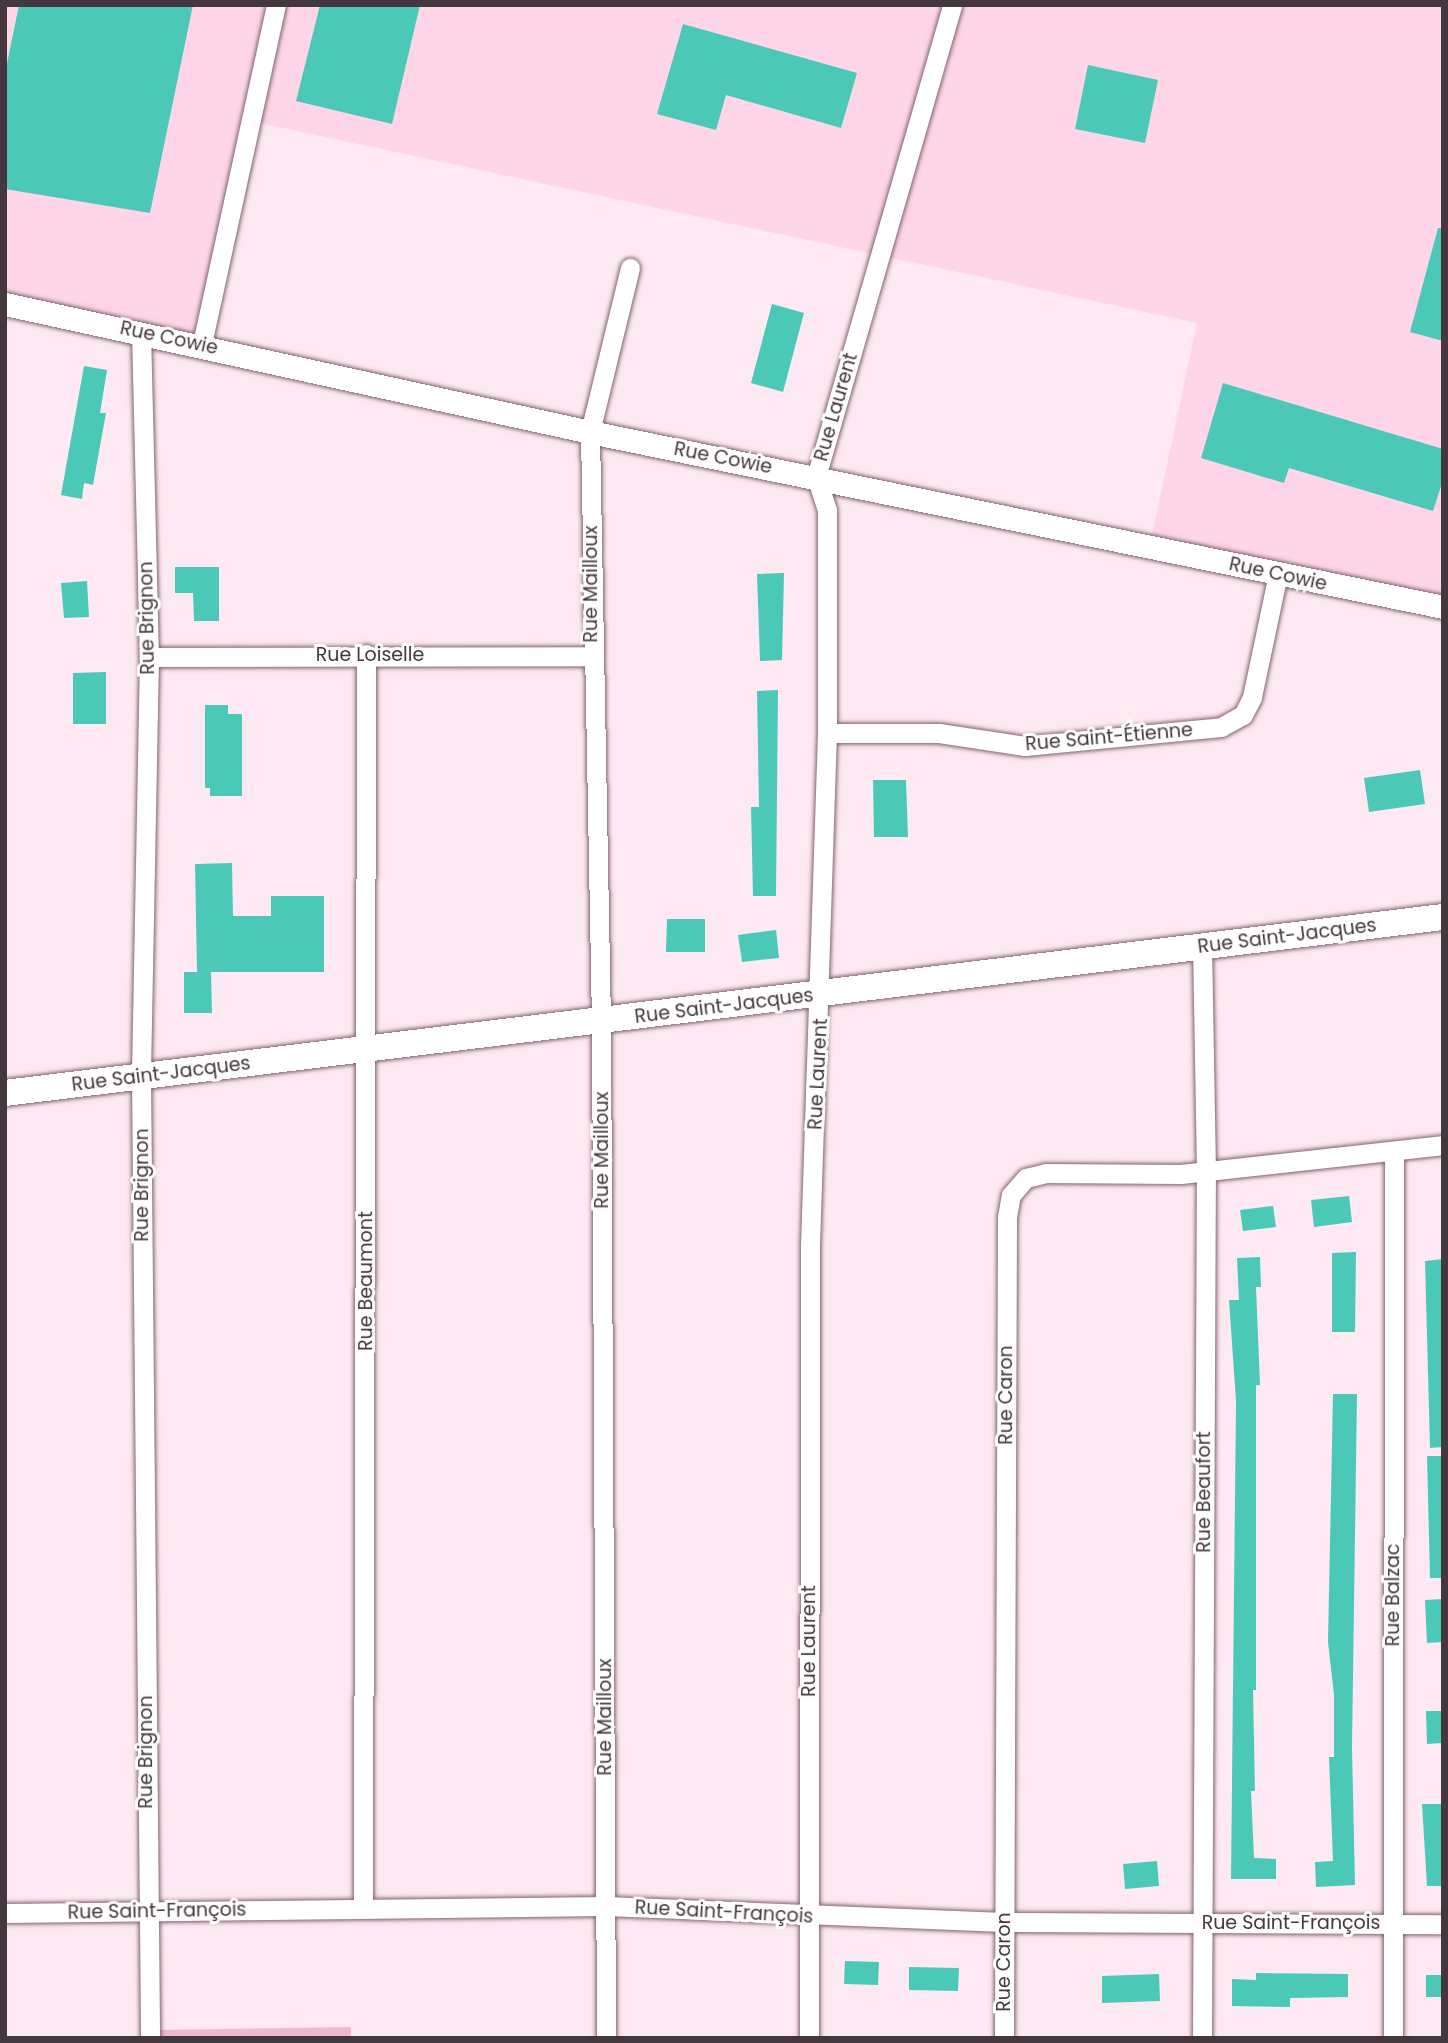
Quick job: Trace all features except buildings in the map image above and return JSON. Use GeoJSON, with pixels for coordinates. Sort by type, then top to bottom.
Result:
{"type":"FeatureCollection","features":[{"type":"Feature","properties":{"kind":"main road","name":"Rue Saint-Jacques"},"geometry":{"type":"LineString","coordinates":[[5,1093],[1443,917]]}},
{"type":"Feature","properties":{"kind":"street"},"geometry":{"type":"LineString","coordinates":[[202,344],[276,5]]}},
{"type":"Feature","properties":{"kind":"street","name":"Rue Laurent"},"geometry":{"type":"LineString","coordinates":[[809,2038],[810,1245],[821,994],[827,733],[827,510],[816,477],[952,5]]}},
{"type":"Feature","properties":{"kind":"street","name":"Rue Mailloux"},"geometry":{"type":"LineString","coordinates":[[606,2038],[601,1022],[590,656],[590,432],[630,268]]}},
{"type":"Feature","properties":{"kind":"street","name":"Rue Cowie"},"geometry":{"type":"LineString","coordinates":[[5,304],[202,344],[590,432],[1443,607]]}},
{"type":"Feature","properties":{"kind":"street","name":"Rue Brignon"},"geometry":{"type":"LineString","coordinates":[[141,332],[149,657],[141,1075],[150,2038]]}},
{"type":"Feature","properties":{"kind":"street","name":"Rue Saint-Étienne"},"geometry":{"type":"LineString","coordinates":[[827,733],[939,733],[1025,746],[1221,727],[1243,715],[1252,697],[1278,574]]}},
{"type":"Feature","properties":{"kind":"street","name":"Rue Loiselle"},"geometry":{"type":"LineString","coordinates":[[149,657],[366,654],[590,656]]}},
{"type":"Feature","properties":{"kind":"street","name":"Rue Beaumont"},"geometry":{"type":"LineString","coordinates":[[363,1908],[366,654]]}},
{"type":"Feature","properties":{"kind":"street","name":"Rue Beaufort"},"geometry":{"type":"LineString","coordinates":[[1202,946],[1206,1172],[1202,2038]]}},
{"type":"Feature","properties":{"kind":"street","name":"Rue Caron"},"geometry":{"type":"LineString","coordinates":[[1004,2038],[1007,1231],[1011,1195],[1026,1178],[1046,1173],[1206,1172],[1443,1145]]}},
{"type":"Feature","properties":{"kind":"street","name":"Rue Balzac"},"geometry":{"type":"LineString","coordinates":[[1393,2038],[1394,1152]]}},
{"type":"Feature","properties":{"kind":"street","name":"Rue Saint-François"},"geometry":{"type":"LineString","coordinates":[[5,1913],[606,1906],[809,1917],[1004,1922],[1443,1924]]}},
{"type":"Feature","properties":{"kind":"shaded area"},"geometry":{"type":"Polygon","coordinates":[[[5,5],[1443,5],[1443,596],[1152,535],[1197,323],[250,121],[202,344],[5,304],[5,5]]]}},
{"type":"Feature","properties":{"kind":"shaded area"},"geometry":{"type":"Polygon","coordinates":[[[351,2027],[351,2038],[160,2038],[160,2030],[351,2027]]]}}]}
